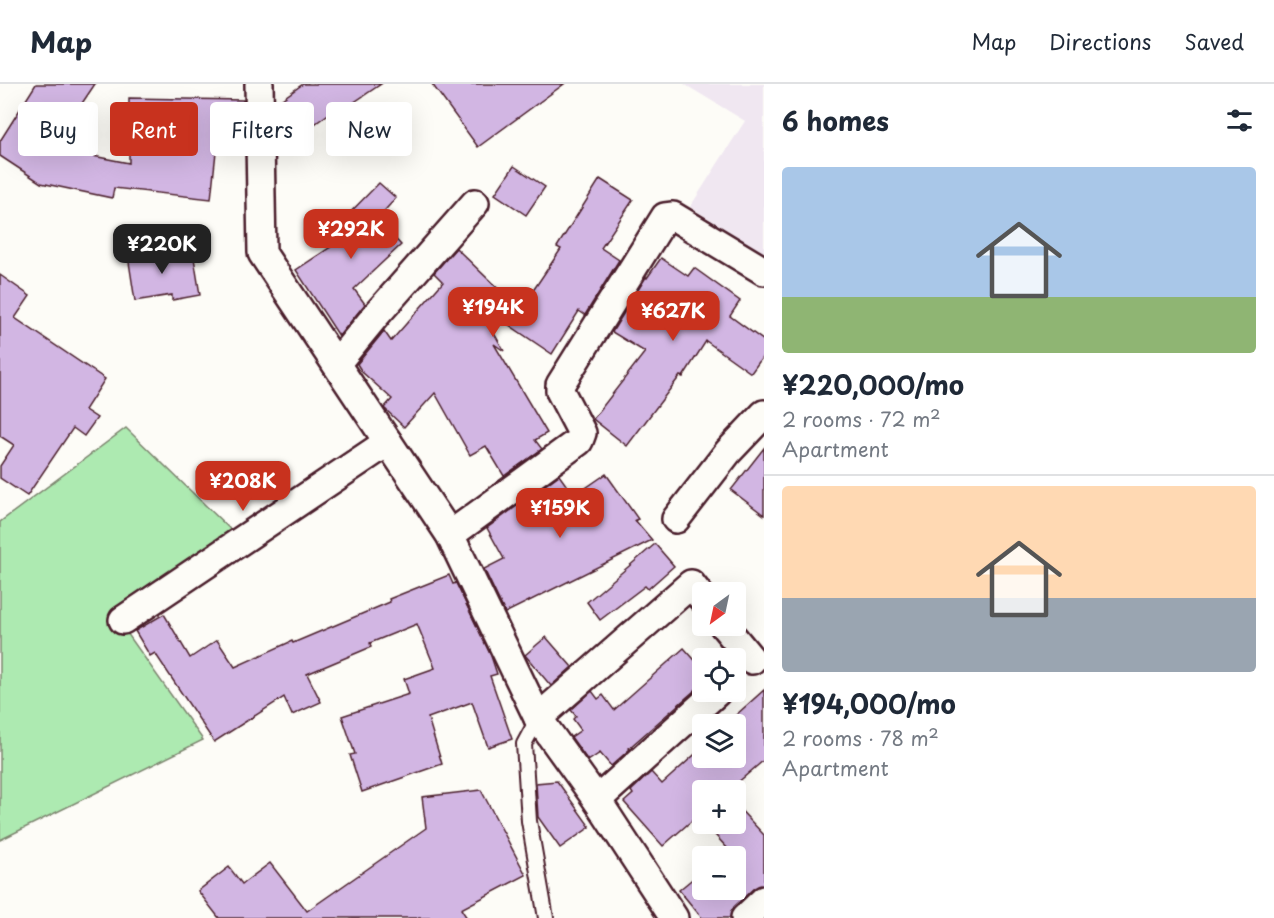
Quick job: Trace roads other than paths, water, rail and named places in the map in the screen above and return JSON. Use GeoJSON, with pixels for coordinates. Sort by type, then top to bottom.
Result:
{"type":"FeatureCollection","features":[{"type":"Feature","properties":{"kind":"street"},"geometry":{"type":"LineString","coordinates":[[259,84],[262,253],[450,535],[538,718],[597,800],[674,918]]}},
{"type":"Feature","properties":{"kind":"street"},"geometry":{"type":"LineString","coordinates":[[336,364],[475,202]]}},
{"type":"Feature","properties":{"kind":"street"},"geometry":{"type":"LineString","coordinates":[[450,535],[579,441],[582,433],[560,391],[560,385],[665,217],[673,216],[764,271]]}},
{"type":"Feature","properties":{"kind":"street"},"geometry":{"type":"LineString","coordinates":[[676,519],[728,452],[764,414]]}},
{"type":"Feature","properties":{"kind":"street"},"geometry":{"type":"LineString","coordinates":[[123,620],[388,442]]}},
{"type":"Feature","properties":{"kind":"street"},"geometry":{"type":"LineString","coordinates":[[538,718],[692,585]]}},
{"type":"Feature","properties":{"kind":"street"},"geometry":{"type":"LineString","coordinates":[[731,636],[750,661]]}},
{"type":"Feature","properties":{"kind":"street"},"geometry":{"type":"LineString","coordinates":[[597,800],[706,702]]}},
{"type":"Feature","properties":{"kind":"street"},"geometry":{"type":"LineString","coordinates":[[745,918],[764,900]]}},
{"type":"Feature","properties":{"kind":"lane"},"geometry":{"type":"LineString","coordinates":[[538,718],[524,744],[529,821],[546,918]]}}]}
